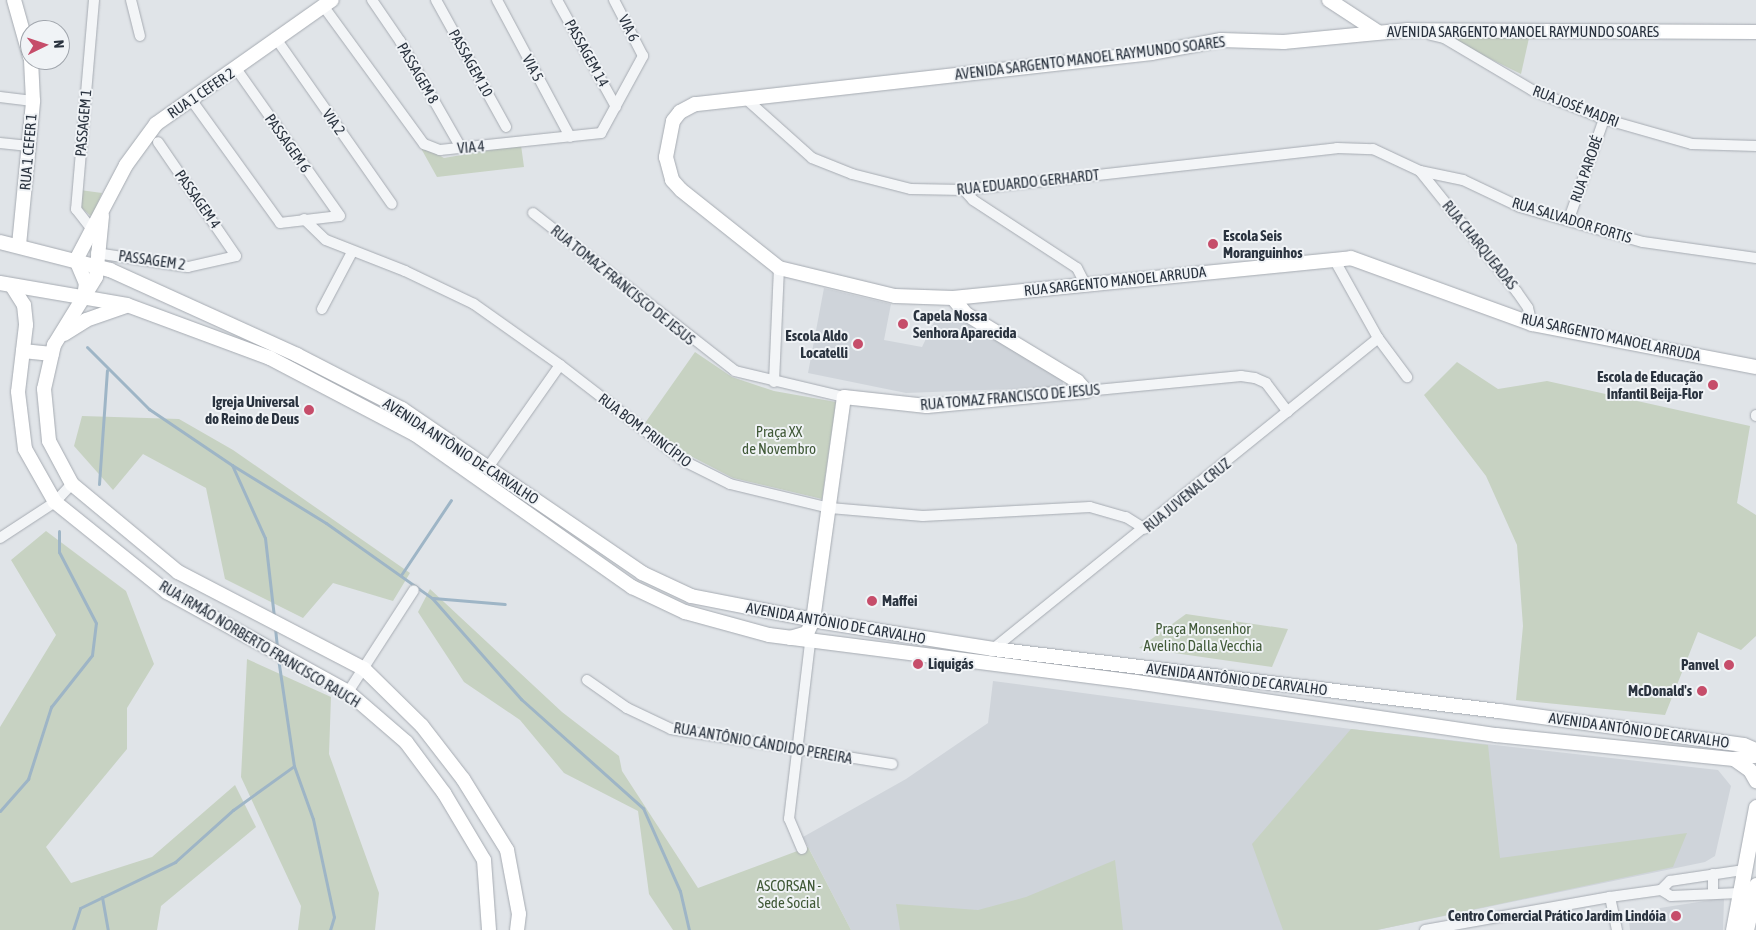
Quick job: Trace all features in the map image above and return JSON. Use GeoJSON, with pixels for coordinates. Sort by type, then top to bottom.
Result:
{"type":"FeatureCollection","features":[{"type":"Feature","properties":{"kind":"main road"},"geometry":{"type":"LineString","coordinates":[[1733,930],[1756,807]]}},
{"type":"Feature","properties":{"kind":"main road"},"geometry":{"type":"LineString","coordinates":[[1746,930],[1756,885]]}},
{"type":"Feature","properties":{"kind":"street","name":"RUA 1 CEFER 1"},"geometry":{"type":"LineString","coordinates":[[14,0],[20,22]]}},
{"type":"Feature","properties":{"kind":"street","name":"PASSAGEM 1"},"geometry":{"type":"LineString","coordinates":[[94,0],[76,209],[95,233]]}},
{"type":"Feature","properties":{"kind":"street"},"geometry":{"type":"LineString","coordinates":[[131,0],[140,36]]}},
{"type":"Feature","properties":{"kind":"street","name":"PASSAGEM 8"},"geometry":{"type":"LineString","coordinates":[[372,0],[400,42],[461,148]]}},
{"type":"Feature","properties":{"kind":"street","name":"PASSAGEM 10"},"geometry":{"type":"LineString","coordinates":[[436,0],[506,127]]}},
{"type":"Feature","properties":{"kind":"street","name":"VIA 5"},"geometry":{"type":"LineString","coordinates":[[497,0],[570,136]]}},
{"type":"Feature","properties":{"kind":"street","name":"PASSAGEM 14"},"geometry":{"type":"LineString","coordinates":[[558,0],[616,106]]}},
{"type":"Feature","properties":{"kind":"street","name":"VIA 6"},"geometry":{"type":"LineString","coordinates":[[614,0],[643,56]]}},
{"type":"Feature","properties":{"kind":"street"},"geometry":{"type":"LineString","coordinates":[[1329,0],[1378,32]]}},
{"type":"Feature","properties":{"kind":"street","name":"RUA 1 CEFER 2"},"geometry":{"type":"LineString","coordinates":[[76,260],[95,233],[126,165],[150,130],[190,98],[236,70],[328,4]]}},
{"type":"Feature","properties":{"kind":"street","name":"VIA 4"},"geometry":{"type":"LineString","coordinates":[[328,4],[424,144],[440,150],[601,133],[643,56]]}},
{"type":"Feature","properties":{"kind":"street","name":"AVENIDA SARGENTO MANOEL RAYMUNDO SOARES"},"geometry":{"type":"LineString","coordinates":[[672,180],[666,157],[673,121],[680,112],[695,104],[1152,53],[1221,40],[1284,42],[1408,30],[1756,32]]}},
{"type":"Feature","properties":{"kind":"street","name":"RUA JOSÉ MADRI"},"geometry":{"type":"LineString","coordinates":[[1408,30],[1444,38],[1532,90],[1604,118],[1692,144],[1756,146]]}},
{"type":"Feature","properties":{"kind":"street","name":"VIA 2"},"geometry":{"type":"LineString","coordinates":[[277,40],[392,204]]}},
{"type":"Feature","properties":{"kind":"street","name":"RUA 1 CEFER 1"},"geometry":{"type":"LineString","coordinates":[[19,245],[33,101],[33,70]]}},
{"type":"Feature","properties":{"kind":"street","name":"PASSAGEM 6"},"geometry":{"type":"LineString","coordinates":[[236,70],[340,216],[304,219]]}},
{"type":"Feature","properties":{"kind":"street"},"geometry":{"type":"LineString","coordinates":[[0,97],[33,101]]}},
{"type":"Feature","properties":{"kind":"street"},"geometry":{"type":"LineString","coordinates":[[190,98],[280,223],[304,219]]}},
{"type":"Feature","properties":{"kind":"street","name":"RUA EDUARDO GERHARDT"},"geometry":{"type":"LineString","coordinates":[[745,98],[812,158],[852,174],[911,189],[964,190],[1337,148]]}},
{"type":"Feature","properties":{"kind":"street","name":"RUA PAROBÉ"},"geometry":{"type":"LineString","coordinates":[[1569,219],[1604,118]]}},
{"type":"Feature","properties":{"kind":"street","name":"PASSAGEM 4"},"geometry":{"type":"LineString","coordinates":[[158,142],[237,255]]}},
{"type":"Feature","properties":{"kind":"street"},"geometry":{"type":"LineString","coordinates":[[0,143],[29,146]]}},
{"type":"Feature","properties":{"kind":"street","name":"RUA SALVADOR FORTIS"},"geometry":{"type":"LineString","coordinates":[[1337,148],[1373,148],[1420,171],[1463,180],[1520,207],[1569,219],[1643,242],[1756,258]]}},
{"type":"Feature","properties":{"kind":"street","name":"RUA CHARQUEADAS"},"geometry":{"type":"LineString","coordinates":[[1420,171],[1517,292],[1528,308],[1532,324]]}},
{"type":"Feature","properties":{"kind":"street","name":"RUA SARGENTO MANOEL ARRUDA"},"geometry":{"type":"LineString","coordinates":[[672,180],[780,268],[895,296],[953,298],[1334,258],[1351,258],[1532,324],[1756,367]]}},
{"type":"Feature","properties":{"kind":"street"},"geometry":{"type":"LineString","coordinates":[[964,190],[973,200],[1077,268],[1085,284]]}},
{"type":"Feature","properties":{"kind":"street","name":"RUA TOMAZ FRANCISCO DE JESUS"},"geometry":{"type":"LineString","coordinates":[[533,213],[706,351],[735,371],[774,382],[844,397],[927,406],[1241,376],[1255,378],[1266,383],[1288,412]]}},
{"type":"Feature","properties":{"kind":"street","name":"RUA BOM PRINCÍPIO"},"geometry":{"type":"LineString","coordinates":[[304,219],[326,240],[456,293],[560,365],[684,461],[730,484],[830,508],[923,516],[1090,507],[1112,512],[1145,528]]}},
{"type":"Feature","properties":{"kind":"street","name":"RUA 1 CEFER 2"},"geometry":{"type":"LineString","coordinates":[[84,298],[92,288],[97,260],[95,233]]}},
{"type":"Feature","properties":{"kind":"street","name":"AVENIDA ANTÔNIO DE CARVALHO"},"geometry":{"type":"LineString","coordinates":[[0,242],[76,260],[97,260],[128,277],[297,355],[402,409],[489,466],[642,573],[690,596],[840,625],[993,649],[1752,744]]}},
{"type":"Feature","properties":{"kind":"street"},"geometry":{"type":"LineString","coordinates":[[322,309],[352,252]]}},
{"type":"Feature","properties":{"kind":"street","name":"PASSAGEM 2"},"geometry":{"type":"LineString","coordinates":[[97,260],[188,267],[237,255]]}},
{"type":"Feature","properties":{"kind":"street"},"geometry":{"type":"LineString","coordinates":[[1334,258],[1378,338],[1407,377]]}},
{"type":"Feature","properties":{"kind":"street"},"geometry":{"type":"LineString","coordinates":[[76,260],[86,282],[84,298]]}},
{"type":"Feature","properties":{"kind":"street"},"geometry":{"type":"LineString","coordinates":[[774,382],[780,268]]}},
{"type":"Feature","properties":{"kind":"street","name":"AVENIDA ANTÔNIO DE CARVALHO"},"geometry":{"type":"LineString","coordinates":[[6,285],[126,305],[270,358],[415,434],[632,587],[684,612],[787,639],[810,643],[1136,682],[1496,735],[1734,759],[1756,756]]}},
{"type":"Feature","properties":{"kind":"street","name":"RUA IRMÃO NORBERTO FRANCISCO RAUCH"},"geometry":{"type":"LineString","coordinates":[[6,285],[24,305],[23,351],[18,392],[24,449],[55,502],[167,592],[348,692],[406,742],[444,793],[484,860],[489,930]]}},
{"type":"Feature","properties":{"kind":"street","name":"RUA IRMÃO NORBERTO FRANCISCO RAUCH"},"geometry":{"type":"LineString","coordinates":[[84,298],[59,337],[52,354],[44,389],[49,441],[72,484],[178,572],[364,669],[422,726],[463,779],[507,850],[519,914],[517,930]]}},
{"type":"Feature","properties":{"kind":"street"},"geometry":{"type":"LineString","coordinates":[[953,298],[966,314],[1077,381],[1086,391]]}},
{"type":"Feature","properties":{"kind":"street"},"geometry":{"type":"LineString","coordinates":[[59,337],[86,320],[126,305]]}},
{"type":"Feature","properties":{"kind":"street","name":"RUA JUVENAL CRUZ"},"geometry":{"type":"LineString","coordinates":[[993,649],[1378,338]]}},
{"type":"Feature","properties":{"kind":"street"},"geometry":{"type":"LineString","coordinates":[[23,351],[52,354]]}},
{"type":"Feature","properties":{"kind":"street"},"geometry":{"type":"LineString","coordinates":[[489,466],[560,365]]}},
{"type":"Feature","properties":{"kind":"street"},"geometry":{"type":"LineString","coordinates":[[787,639],[807,633],[813,620],[844,397]]}},
{"type":"Feature","properties":{"kind":"street"},"geometry":{"type":"LineString","coordinates":[[0,538],[55,502],[72,484]]}},
{"type":"Feature","properties":{"kind":"street"},"geometry":{"type":"LineString","coordinates":[[348,692],[414,590]]}},
{"type":"Feature","properties":{"kind":"street"},"geometry":{"type":"LineString","coordinates":[[802,849],[789,819],[795,750],[810,643],[818,628],[840,625]]}},
{"type":"Feature","properties":{"kind":"street","name":"RUA ANTÔNIO CÂNDIDO PEREIRA"},"geometry":{"type":"LineString","coordinates":[[587,680],[627,708],[671,728],[795,750],[892,764]]}},
{"type":"Feature","properties":{"kind":"street"},"geometry":{"type":"LineString","coordinates":[[1478,732],[1481,709]]}},
{"type":"Feature","properties":{"kind":"street"},"geometry":{"type":"LineString","coordinates":[[1496,735],[1499,711]]}},
{"type":"Feature","properties":{"kind":"street"},"geometry":{"type":"LineString","coordinates":[[1734,759],[1750,770],[1756,781]]}},
{"type":"Feature","properties":{"kind":"street"},"geometry":{"type":"LineString","coordinates":[[444,793],[463,779]]}},
{"type":"Feature","properties":{"kind":"street"},"geometry":{"type":"LineString","coordinates":[[1661,890],[1670,881],[1744,870]]}},
{"type":"Feature","properties":{"kind":"street"},"geometry":{"type":"LineString","coordinates":[[1712,874],[1713,894]]}},
{"type":"Feature","properties":{"kind":"street"},"geometry":{"type":"LineString","coordinates":[[1425,930],[1610,897],[1661,890],[1672,896],[1739,893]]}},
{"type":"Feature","properties":{"kind":"street"},"geometry":{"type":"LineString","coordinates":[[1610,897],[1617,930]]}},
{"type":"Feature","properties":{"kind":"shaded area","name":"Escola Aldo Locatelli"},"geometry":{"type":"Polygon","coordinates":[[[824,288],[891,304],[884,340],[922,347],[939,312],[963,321],[1063,380],[1063,387],[906,393],[808,373],[824,288]]]}},
{"type":"Feature","properties":{"kind":"shaded area"},"geometry":{"type":"Polygon","coordinates":[[[993,681],[1351,729],[1718,770],[1731,786],[1715,856],[1705,862],[1377,930],[851,930],[803,837],[906,779],[988,723],[993,681]]]}},
{"type":"Feature","properties":{"kind":"shaded area","name":"Centro Comercial Prático Jardim Lindóia"},"geometry":{"type":"Polygon","coordinates":[[[1724,898],[1723,930],[1630,930],[1628,913],[1724,898]]]}},
{"type":"Feature","properties":{"kind":"green space"},"geometry":{"type":"Polygon","coordinates":[[[1446,37],[1529,38],[1521,74],[1446,37]]]}},
{"type":"Feature","properties":{"kind":"green space"},"geometry":{"type":"Polygon","coordinates":[[[418,143],[444,158],[521,145],[524,167],[437,177],[418,143]]]}},
{"type":"Feature","properties":{"kind":"green space"},"geometry":{"type":"Polygon","coordinates":[[[80,190],[102,193],[92,217],[78,205],[80,190]]]}},
{"type":"Feature","properties":{"kind":"green space","name":"Praça XX de Novembro"},"geometry":{"type":"Polygon","coordinates":[[[695,352],[732,377],[774,391],[836,402],[822,499],[733,478],[679,450],[645,423],[695,352]]]}},
{"type":"Feature","properties":{"kind":"green space"},"geometry":{"type":"Polygon","coordinates":[[[1457,362],[1498,389],[1547,381],[1750,426],[1737,503],[1756,515],[1756,636],[1741,650],[1698,632],[1665,715],[1516,700],[1523,626],[1517,545],[1486,476],[1424,395],[1457,362]]]}},
{"type":"Feature","properties":{"kind":"green space"},"geometry":{"type":"Polygon","coordinates":[[[82,416],[179,419],[233,450],[410,573],[393,601],[333,583],[303,618],[225,579],[206,488],[143,454],[113,490],[74,446],[82,416]]]}},
{"type":"Feature","properties":{"kind":"green space"},"geometry":{"type":"Polygon","coordinates":[[[46,531],[126,591],[154,664],[127,708],[127,749],[46,847],[71,883],[152,857],[235,785],[256,827],[161,906],[157,930],[0,930],[0,727],[56,635],[11,560],[46,531]]]}},
{"type":"Feature","properties":{"kind":"green space","name":"ASCORSAN - Sede Social"},"geometry":{"type":"Polygon","coordinates":[[[430,589],[562,712],[619,756],[622,771],[698,888],[808,847],[851,930],[673,930],[649,894],[638,811],[564,773],[520,720],[464,682],[418,612],[430,589]]]}},
{"type":"Feature","properties":{"kind":"green space","name":"Praça Monsenhor Avelino Dalla Vecchia"},"geometry":{"type":"Polygon","coordinates":[[[1186,614],[1288,629],[1272,667],[1139,648],[1186,614]]]}},
{"type":"Feature","properties":{"kind":"green space"},"geometry":{"type":"Polygon","coordinates":[[[247,659],[331,697],[329,754],[379,893],[375,930],[298,930],[301,906],[241,777],[247,659]]]}},
{"type":"Feature","properties":{"kind":"green space"},"geometry":{"type":"Polygon","coordinates":[[[1351,729],[1488,745],[1500,858],[1687,833],[1673,867],[1377,930],[1283,930],[1252,844],[1351,729]]]}},
{"type":"Feature","properties":{"kind":"green space"},"geometry":{"type":"Polygon","coordinates":[[[1115,860],[1123,930],[900,930],[896,904],[978,910],[1026,897],[1115,860]]]}},
{"type":"Feature","properties":{"kind":"waterway"},"geometry":{"type":"LineString","coordinates":[[87,347],[149,409],[232,465],[265,538],[274,617]]}},
{"type":"Feature","properties":{"kind":"waterway"},"geometry":{"type":"LineString","coordinates":[[99,484],[107,370]]}},
{"type":"Feature","properties":{"kind":"waterway"},"geometry":{"type":"LineString","coordinates":[[232,465],[326,523],[432,598],[521,699],[643,808],[680,891],[689,930]]}},
{"type":"Feature","properties":{"kind":"waterway"},"geometry":{"type":"LineString","coordinates":[[401,575],[451,500]]}},
{"type":"Feature","properties":{"kind":"waterway"},"geometry":{"type":"LineString","coordinates":[[0,811],[28,779],[51,707],[92,655],[96,623],[59,552],[59,531]]}},
{"type":"Feature","properties":{"kind":"waterway"},"geometry":{"type":"LineString","coordinates":[[433,598],[505,604]]}},
{"type":"Feature","properties":{"kind":"waterway"},"geometry":{"type":"LineString","coordinates":[[275,628],[277,647]]}},
{"type":"Feature","properties":{"kind":"waterway"},"geometry":{"type":"LineString","coordinates":[[278,658],[294,766],[313,819],[334,917],[330,930]]}},
{"type":"Feature","properties":{"kind":"waterway"},"geometry":{"type":"LineString","coordinates":[[73,930],[80,908],[175,862],[233,810],[294,766]]}},
{"type":"Feature","properties":{"kind":"waterway"},"geometry":{"type":"LineString","coordinates":[[102,897],[108,930]]}},
{"type":"Feature","properties":{"kind":"place","name":"Escola Seis Moranguinhos"},"geometry":{"type":"Point","coordinates":[1213,244]}},
{"type":"Feature","properties":{"kind":"place","name":"Capela Nossa Senhora Aparecida"},"geometry":{"type":"Point","coordinates":[903,324]}},
{"type":"Feature","properties":{"kind":"place","name":"Escola Aldo Locatelli"},"geometry":{"type":"Point","coordinates":[858,344]}},
{"type":"Feature","properties":{"kind":"place","name":"Escola de Educação Infantil Beija-Flor"},"geometry":{"type":"Point","coordinates":[1713,385]}},
{"type":"Feature","properties":{"kind":"place","name":"Igreja Universal do Reino de Deus"},"geometry":{"type":"Point","coordinates":[309,410]}},
{"type":"Feature","properties":{"kind":"place","name":"Maffei"},"geometry":{"type":"Point","coordinates":[872,601]}},
{"type":"Feature","properties":{"kind":"place","name":"Liquigás"},"geometry":{"type":"Point","coordinates":[918,664]}},
{"type":"Feature","properties":{"kind":"place","name":"Panvel"},"geometry":{"type":"Point","coordinates":[1729,665]}},
{"type":"Feature","properties":{"kind":"place","name":"McDonald's"},"geometry":{"type":"Point","coordinates":[1702,691]}},
{"type":"Feature","properties":{"kind":"place","name":"Centro Comercial Prático Jardim Lindóia"},"geometry":{"type":"Point","coordinates":[1676,916]}}]}
